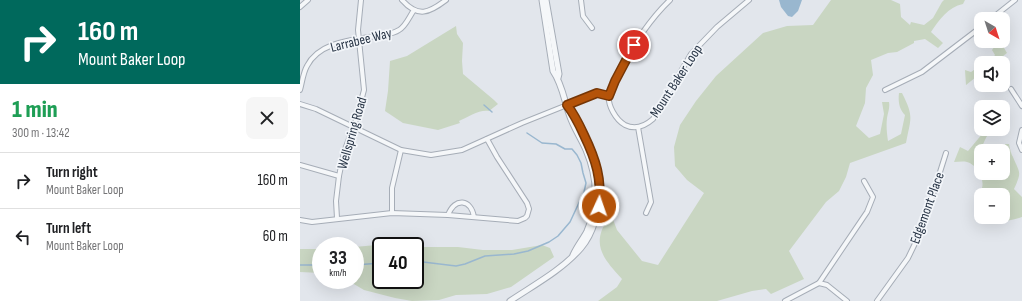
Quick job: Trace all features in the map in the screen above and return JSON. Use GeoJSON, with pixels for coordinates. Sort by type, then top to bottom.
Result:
{"type":"FeatureCollection","features":[{"type":"Feature","properties":{"kind":"street"},"geometry":{"type":"LineString","coordinates":[[300,6],[308,0]]}},
{"type":"Feature","properties":{"kind":"street","name":"Wellspring Road"},"geometry":{"type":"LineString","coordinates":[[337,218],[336,201],[344,152],[362,102],[364,90],[358,30],[361,0]]}},
{"type":"Feature","properties":{"kind":"street"},"geometry":{"type":"LineString","coordinates":[[402,0],[408,7],[418,12],[430,11],[446,0]]}},
{"type":"Feature","properties":{"kind":"street"},"geometry":{"type":"LineString","coordinates":[[510,301],[557,269],[574,255],[591,219],[595,198],[595,187],[590,159],[569,114],[558,78],[553,71],[542,0]]}},
{"type":"Feature","properties":{"kind":"street"},"geometry":{"type":"LineString","coordinates":[[546,0],[559,74],[558,78]]}},
{"type":"Feature","properties":{"kind":"street"},"geometry":{"type":"LineString","coordinates":[[581,0],[584,16],[592,28]]}},
{"type":"Feature","properties":{"kind":"street"},"geometry":{"type":"LineString","coordinates":[[300,104],[316,109],[400,150],[421,154],[442,154],[462,150],[522,123],[597,93],[609,96],[629,54],[646,26],[670,0]]}},
{"type":"Feature","properties":{"kind":"street","name":"Mount Baker Loop"},"geometry":{"type":"LineString","coordinates":[[609,96],[611,108],[615,117],[621,123],[627,126],[638,127],[648,124],[657,115],[691,54],[703,40],[749,0]]}},
{"type":"Feature","properties":{"kind":"street"},"geometry":{"type":"LineString","coordinates":[[1000,12],[1015,0]]}},
{"type":"Feature","properties":{"kind":"street","name":"Larrabee Way"},"geometry":{"type":"LineString","coordinates":[[300,90],[307,66],[323,50],[340,42],[359,40],[393,33],[400,30],[406,24],[414,10]]}},
{"type":"Feature","properties":{"kind":"street"},"geometry":{"type":"LineString","coordinates":[[885,90],[922,72],[974,32]]}},
{"type":"Feature","properties":{"kind":"street"},"geometry":{"type":"LineString","coordinates":[[1011,89],[1022,106]]}},
{"type":"Feature","properties":{"kind":"street"},"geometry":{"type":"LineString","coordinates":[[638,127],[651,202],[646,213]]}},
{"type":"Feature","properties":{"kind":"street"},"geometry":{"type":"LineString","coordinates":[[1022,130],[1019,144],[1022,150]]}},
{"type":"Feature","properties":{"kind":"street"},"geometry":{"type":"LineString","coordinates":[[300,220],[312,222],[392,213],[448,215],[518,221],[525,218],[528,212],[527,203],[487,139]]}},
{"type":"Feature","properties":{"kind":"street"},"geometry":{"type":"LineString","coordinates":[[392,213],[392,188],[400,150]]}},
{"type":"Feature","properties":{"kind":"street","name":"Edgemont Place"},"geometry":{"type":"LineString","coordinates":[[877,301],[908,258],[922,229],[946,152]]}},
{"type":"Feature","properties":{"kind":"street"},"geometry":{"type":"LineString","coordinates":[[300,165],[339,176]]}},
{"type":"Feature","properties":{"kind":"street"},"geometry":{"type":"LineString","coordinates":[[785,301],[819,283],[867,212],[873,197],[864,181]]}},
{"type":"Feature","properties":{"kind":"street"},"geometry":{"type":"LineString","coordinates":[[448,215],[451,208],[455,204],[461,202],[470,206],[473,211],[474,218]]}},
{"type":"Feature","properties":{"kind":"street"},"geometry":{"type":"LineString","coordinates":[[819,283],[826,285],[847,301]]}},
{"type":"Feature","properties":{"kind":"green space"},"geometry":{"type":"Polygon","coordinates":[[[831,0],[891,0],[900,4],[901,17],[910,25],[911,22],[924,25],[933,18],[944,0],[965,0],[963,4],[948,11],[931,32],[943,43],[938,48],[925,39],[914,41],[914,43],[897,52],[888,53],[871,60],[873,75],[866,88],[865,103],[856,126],[869,138],[880,134],[884,114],[882,102],[889,102],[887,118],[888,141],[901,134],[905,115],[900,108],[899,102],[899,93],[902,93],[910,113],[906,143],[850,163],[846,177],[839,191],[826,202],[789,251],[804,279],[771,294],[766,289],[752,291],[717,301],[598,301],[617,287],[622,279],[608,263],[601,249],[601,233],[611,214],[617,230],[642,261],[658,265],[704,193],[687,180],[675,166],[674,147],[680,125],[696,101],[716,76],[763,33],[787,26],[813,25],[831,0]]]}},
{"type":"Feature","properties":{"kind":"green space"},"geometry":{"type":"Polygon","coordinates":[[[456,26],[457,34],[463,43],[463,74],[498,104],[489,111],[478,112],[459,121],[460,123],[438,130],[403,123],[385,111],[390,61],[407,56],[456,26]]]}},
{"type":"Feature","properties":{"kind":"green space"},"geometry":{"type":"Polygon","coordinates":[[[994,48],[1004,48],[1007,53],[1003,56],[994,56],[992,50],[994,48]]]}},
{"type":"Feature","properties":{"kind":"green space"},"geometry":{"type":"Polygon","coordinates":[[[965,70],[971,72],[974,70],[974,79],[966,85],[965,70]]]}},
{"type":"Feature","properties":{"kind":"green space"},"geometry":{"type":"Polygon","coordinates":[[[980,136],[987,136],[984,144],[974,144],[974,166],[967,162],[954,162],[960,147],[968,151],[980,136]]]}},
{"type":"Feature","properties":{"kind":"green space"},"geometry":{"type":"Polygon","coordinates":[[[1010,148],[1019,173],[1014,189],[1022,197],[1022,217],[1010,220],[1010,188],[982,188],[982,180],[1010,180],[1010,148]]]}},
{"type":"Feature","properties":{"kind":"green space"},"geometry":{"type":"Polygon","coordinates":[[[372,245],[372,289],[424,289],[424,247],[512,250],[542,245],[550,248],[554,257],[511,287],[487,294],[456,295],[439,300],[412,301],[362,289],[364,289],[364,246],[372,245]]]}},
{"type":"Feature","properties":{"kind":"green space"},"geometry":{"type":"Polygon","coordinates":[[[300,249],[312,249],[312,273],[300,272],[300,249]]]}},
{"type":"Feature","properties":{"kind":"water"},"geometry":{"type":"Polygon","coordinates":[[[779,0],[802,0],[798,11],[792,17],[788,16],[781,7],[779,0]]]}},
{"type":"Feature","properties":{"kind":"waterway"},"geometry":{"type":"LineString","coordinates":[[484,105],[492,112]]}},
{"type":"Feature","properties":{"kind":"waterway"},"geometry":{"type":"LineString","coordinates":[[424,262],[456,266],[485,256],[514,254],[528,251],[549,242],[558,236],[570,222],[584,192],[586,183],[581,163],[572,149],[565,149],[556,144],[542,143],[527,133]]}},
{"type":"Feature","properties":{"kind":"waterway"},"geometry":{"type":"LineString","coordinates":[[364,264],[372,264]]}},
{"type":"Feature","properties":{"kind":"waterway"},"geometry":{"type":"LineString","coordinates":[[300,265],[312,265]]}},
{"type":"Feature","properties":{"kind":"route"},"geometry":{"type":"LineString","coordinates":[[599,206],[600,185],[597,166],[582,130],[567,105],[597,93],[609,96],[615,81],[634,45]]}}]}
